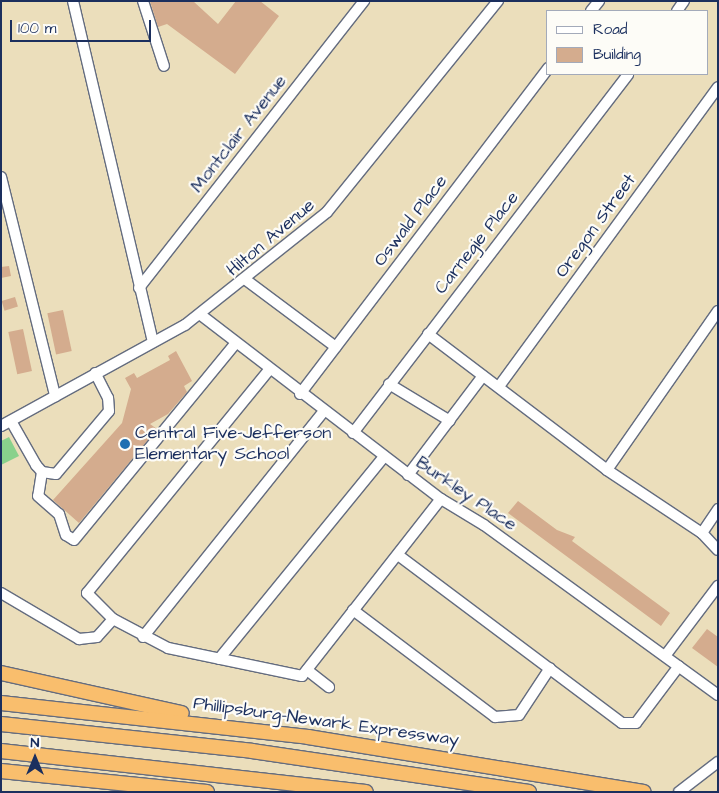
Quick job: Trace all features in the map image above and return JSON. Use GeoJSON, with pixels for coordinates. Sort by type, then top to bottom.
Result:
{"type":"FeatureCollection","features":[{"type":"Feature","properties":{"kind":"highway"},"geometry":{"type":"LineString","coordinates":[[1,673],[256,730]]}},
{"type":"Feature","properties":{"kind":"highway","name":"Phillipsburg-Newark Expressway"},"geometry":{"type":"LineString","coordinates":[[1,703],[256,730],[644,792]]}},
{"type":"Feature","properties":{"kind":"highway"},"geometry":{"type":"LineString","coordinates":[[1,724],[252,750],[529,792]]}},
{"type":"Feature","properties":{"kind":"highway"},"geometry":{"type":"LineString","coordinates":[[1,751],[366,792]]}},
{"type":"Feature","properties":{"kind":"highway"},"geometry":{"type":"LineString","coordinates":[[1,771],[208,792]]}},
{"type":"Feature","properties":{"kind":"street"},"geometry":{"type":"LineString","coordinates":[[73,1],[153,341]]}},
{"type":"Feature","properties":{"kind":"street"},"geometry":{"type":"LineString","coordinates":[[143,1],[164,66]]}},
{"type":"Feature","properties":{"kind":"street","name":"Montclair Avenue"},"geometry":{"type":"LineString","coordinates":[[139,288],[364,1]]}},
{"type":"Feature","properties":{"kind":"street","name":"Hilton Avenue"},"geometry":{"type":"LineString","coordinates":[[6,423],[201,315],[335,205],[498,1]]}},
{"type":"Feature","properties":{"kind":"street","name":"Oswald Place"},"geometry":{"type":"LineString","coordinates":[[300,394],[546,71]]}},
{"type":"Feature","properties":{"kind":"street","name":"Carnegie Place"},"geometry":{"type":"LineString","coordinates":[[353,433],[627,75]]}},
{"type":"Feature","properties":{"kind":"street","name":"Oregon Street"},"geometry":{"type":"LineString","coordinates":[[500,385],[718,86]]}},
{"type":"Feature","properties":{"kind":"street"},"geometry":{"type":"LineString","coordinates":[[1,177],[55,396]]}},
{"type":"Feature","properties":{"kind":"street"},"geometry":{"type":"LineString","coordinates":[[246,280],[336,347]]}},
{"type":"Feature","properties":{"kind":"street"},"geometry":{"type":"LineString","coordinates":[[607,470],[718,310]]}},
{"type":"Feature","properties":{"kind":"street","name":"Burkley Place"},"geometry":{"type":"LineString","coordinates":[[201,315],[235,344],[323,412],[441,500],[484,525],[718,695]]}},
{"type":"Feature","properties":{"kind":"street"},"geometry":{"type":"LineString","coordinates":[[428,334],[483,376],[500,385],[607,470],[702,533],[718,550]]}},
{"type":"Feature","properties":{"kind":"street"},"geometry":{"type":"LineString","coordinates":[[6,423],[42,472],[38,496],[59,514],[66,534],[74,540],[235,344]]}},
{"type":"Feature","properties":{"kind":"street"},"geometry":{"type":"LineString","coordinates":[[269,370],[87,593],[113,618],[143,637],[219,660],[304,673],[329,686]]}},
{"type":"Feature","properties":{"kind":"street"},"geometry":{"type":"LineString","coordinates":[[42,472],[61,471],[105,419],[110,404],[95,373]]}},
{"type":"Feature","properties":{"kind":"street"},"geometry":{"type":"LineString","coordinates":[[408,475],[483,376]]}},
{"type":"Feature","properties":{"kind":"street"},"geometry":{"type":"LineString","coordinates":[[389,384],[450,421]]}},
{"type":"Feature","properties":{"kind":"street"},"geometry":{"type":"LineString","coordinates":[[143,637],[323,412]]}},
{"type":"Feature","properties":{"kind":"street"},"geometry":{"type":"LineString","coordinates":[[219,660],[384,457]]}},
{"type":"Feature","properties":{"kind":"street"},"geometry":{"type":"LineString","coordinates":[[304,673],[441,500]]}},
{"type":"Feature","properties":{"kind":"street"},"geometry":{"type":"LineString","coordinates":[[702,533],[718,509]]}},
{"type":"Feature","properties":{"kind":"street"},"geometry":{"type":"LineString","coordinates":[[398,555],[622,724],[631,725],[679,666]]}},
{"type":"Feature","properties":{"kind":"street"},"geometry":{"type":"LineString","coordinates":[[665,656],[718,586]]}},
{"type":"Feature","properties":{"kind":"street"},"geometry":{"type":"LineString","coordinates":[[1,593],[79,639],[97,637],[113,618]]}},
{"type":"Feature","properties":{"kind":"street"},"geometry":{"type":"LineString","coordinates":[[353,610],[500,718],[519,715],[550,668]]}},
{"type":"Feature","properties":{"kind":"street"},"geometry":{"type":"LineString","coordinates":[[679,792],[718,762]]}},
{"type":"Feature","properties":{"kind":"green space"},"geometry":{"type":"Polygon","coordinates":[[[9,437],[19,456],[1,465],[1,441],[9,437]]]}},
{"type":"Feature","properties":{"kind":"building"},"geometry":{"type":"Polygon","coordinates":[[[150,1],[193,1],[218,24],[236,1],[260,1],[279,16],[235,74],[167,24],[158,27],[150,1]]]}},
{"type":"Feature","properties":{"kind":"building"},"geometry":{"type":"Polygon","coordinates":[[[9,266],[11,276],[1,278],[1,267],[9,266]]]}},
{"type":"Feature","properties":{"kind":"building"},"geometry":{"type":"Polygon","coordinates":[[[15,297],[18,307],[5,311],[2,301],[15,297]]]}},
{"type":"Feature","properties":{"kind":"building"},"geometry":{"type":"Polygon","coordinates":[[[63,310],[72,351],[56,354],[47,313],[63,310]]]}},
{"type":"Feature","properties":{"kind":"building"},"geometry":{"type":"Polygon","coordinates":[[[23,329],[32,371],[17,374],[8,332],[23,329]]]}},
{"type":"Feature","properties":{"kind":"building","name":"Central Five-Jefferson Elementary School"},"geometry":{"type":"Polygon","coordinates":[[[176,351],[192,381],[184,386],[187,392],[168,414],[150,424],[157,429],[79,523],[53,500],[122,423],[131,389],[125,378],[134,373],[137,378],[170,360],[168,356],[176,351]]]}},
{"type":"Feature","properties":{"kind":"building"},"geometry":{"type":"Polygon","coordinates":[[[518,501],[557,530],[575,537],[572,541],[670,613],[661,626],[508,513],[518,501]]]}},
{"type":"Feature","properties":{"kind":"building"},"geometry":{"type":"Polygon","coordinates":[[[707,629],[718,637],[718,667],[692,648],[707,629]]]}},
{"type":"Feature","properties":{"kind":"place","name":"Central Five-Jefferson Elementary School"},"geometry":{"type":"Point","coordinates":[125,444]}}]}
